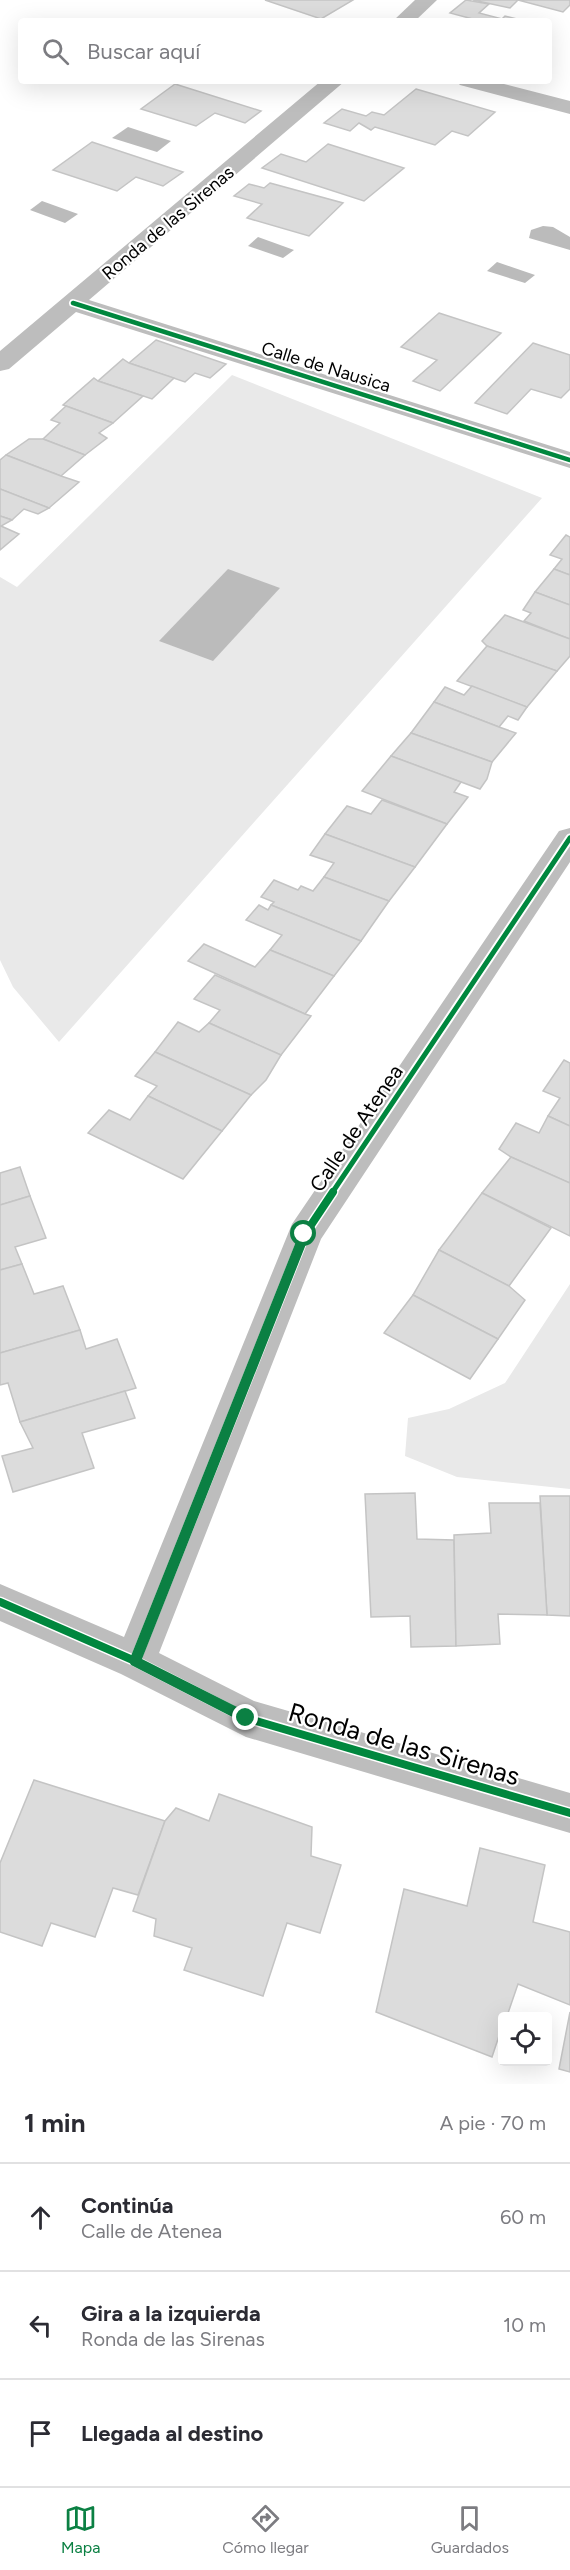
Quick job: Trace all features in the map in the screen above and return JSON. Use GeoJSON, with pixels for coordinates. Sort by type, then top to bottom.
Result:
{"type":"FeatureCollection","features":[{"type":"Feature","properties":{"kind":"street"},"geometry":{"type":"LineString","coordinates":[[407,18],[427,0]]}},
{"type":"Feature","properties":{"kind":"street","name":"Ronda de las Sirenas"},"geometry":{"type":"LineString","coordinates":[[0,364],[330,84]]}},
{"type":"Feature","properties":{"kind":"street"},"geometry":{"type":"LineString","coordinates":[[478,84],[570,108]]}},
{"type":"Feature","properties":{"kind":"street","name":"Calle de Nausica"},"geometry":{"type":"LineString","coordinates":[[73,303],[570,460]]}},
{"type":"Feature","properties":{"kind":"street","name":"Calle de Atenea"},"geometry":{"type":"LineString","coordinates":[[135,1661],[304,1234],[570,838]]}},
{"type":"Feature","properties":{"kind":"street","name":"Ronda de las Sirenas"},"geometry":{"type":"LineString","coordinates":[[0,1602],[135,1661],[246,1718],[570,1813]]}},
{"type":"Feature","properties":{"kind":"shaded area"},"geometry":{"type":"Polygon","coordinates":[[[128,127],[171,141],[157,152],[112,138],[128,127]]]}},
{"type":"Feature","properties":{"kind":"shaded area"},"geometry":{"type":"Polygon","coordinates":[[[42,201],[78,214],[65,223],[30,210],[42,201]]]}},
{"type":"Feature","properties":{"kind":"shaded area"},"geometry":{"type":"Polygon","coordinates":[[[543,226],[553,227],[570,237],[570,250],[529,238],[531,230],[543,226]]]}},
{"type":"Feature","properties":{"kind":"shaded area"},"geometry":{"type":"Polygon","coordinates":[[[258,237],[294,250],[283,258],[248,246],[258,237]]]}},
{"type":"Feature","properties":{"kind":"shaded area"},"geometry":{"type":"Polygon","coordinates":[[[497,262],[535,275],[525,283],[487,271],[497,262]]]}},
{"type":"Feature","properties":{"kind":"shaded area"},"geometry":{"type":"Polygon","coordinates":[[[232,375],[542,498],[59,1042],[13,987],[0,960],[0,577],[17,587],[232,375]]]}},
{"type":"Feature","properties":{"kind":"shaded area"},"geometry":{"type":"Polygon","coordinates":[[[228,569],[280,588],[213,661],[159,641],[228,569]]]}},
{"type":"Feature","properties":{"kind":"shaded area"},"geometry":{"type":"Polygon","coordinates":[[[570,1284],[570,1489],[457,1477],[405,1456],[408,1418],[449,1409],[505,1383],[570,1284]]]}},
{"type":"Feature","properties":{"kind":"building"},"geometry":{"type":"Polygon","coordinates":[[[265,0],[353,0],[323,18],[265,0]]]}},
{"type":"Feature","properties":{"kind":"building"},"geometry":{"type":"Polygon","coordinates":[[[466,0],[489,4],[479,13],[498,18],[469,18],[450,13],[466,0]]]}},
{"type":"Feature","properties":{"kind":"building"},"geometry":{"type":"Polygon","coordinates":[[[473,0],[518,0],[510,8],[473,0]]]}},
{"type":"Feature","properties":{"kind":"building"},"geometry":{"type":"Polygon","coordinates":[[[518,0],[570,0],[570,5],[563,12],[518,0]]]}},
{"type":"Feature","properties":{"kind":"building"},"geometry":{"type":"Polygon","coordinates":[[[175,84],[261,111],[245,123],[215,113],[196,126],[141,109],[175,84]]]}},
{"type":"Feature","properties":{"kind":"building"},"geometry":{"type":"Polygon","coordinates":[[[416,89],[495,112],[468,136],[452,131],[435,145],[375,127],[371,130],[359,123],[350,131],[324,123],[342,109],[366,116],[372,112],[384,115],[416,89]]]}},
{"type":"Feature","properties":{"kind":"building"},"geometry":{"type":"Polygon","coordinates":[[[92,142],[183,172],[163,186],[136,177],[117,191],[53,170],[92,142]]]}},
{"type":"Feature","properties":{"kind":"building"},"geometry":{"type":"Polygon","coordinates":[[[328,144],[404,168],[364,201],[262,168],[281,154],[306,162],[328,144]]]}},
{"type":"Feature","properties":{"kind":"building"},"geometry":{"type":"Polygon","coordinates":[[[270,183],[343,203],[309,236],[247,218],[262,204],[234,196],[249,184],[264,188],[270,183]]]}},
{"type":"Feature","properties":{"kind":"building"},"geometry":{"type":"Polygon","coordinates":[[[439,313],[501,333],[440,391],[413,381],[437,360],[401,347],[439,313]]]}},
{"type":"Feature","properties":{"kind":"building"},"geometry":{"type":"Polygon","coordinates":[[[156,340],[226,364],[210,378],[195,373],[185,382],[129,363],[156,340]]]}},
{"type":"Feature","properties":{"kind":"building"},"geometry":{"type":"Polygon","coordinates":[[[533,343],[570,355],[570,389],[561,398],[531,389],[507,414],[475,403],[533,343]]]}},
{"type":"Feature","properties":{"kind":"building"},"geometry":{"type":"Polygon","coordinates":[[[123,359],[174,378],[152,399],[98,381],[123,359]]]}},
{"type":"Feature","properties":{"kind":"building"},"geometry":{"type":"Polygon","coordinates":[[[94,378],[143,396],[113,423],[63,405],[94,378]]]}},
{"type":"Feature","properties":{"kind":"building"},"geometry":{"type":"Polygon","coordinates":[[[66,406],[113,423],[99,433],[107,438],[85,455],[43,439],[60,423],[51,420],[66,406]]]}},
{"type":"Feature","properties":{"kind":"building"},"geometry":{"type":"Polygon","coordinates":[[[29,439],[43,439],[85,455],[61,476],[6,455],[29,439]]]}},
{"type":"Feature","properties":{"kind":"building"},"geometry":{"type":"Polygon","coordinates":[[[6,455],[79,482],[49,508],[0,489],[0,460],[6,455]]]}},
{"type":"Feature","properties":{"kind":"building"},"geometry":{"type":"Polygon","coordinates":[[[0,489],[49,508],[38,514],[24,509],[12,520],[0,516],[0,489]]]}},
{"type":"Feature","properties":{"kind":"building"},"geometry":{"type":"Polygon","coordinates":[[[0,516],[12,520],[1,526],[19,534],[0,550],[0,516]]]}},
{"type":"Feature","properties":{"kind":"building"},"geometry":{"type":"Polygon","coordinates":[[[566,535],[570,537],[570,575],[554,569],[562,559],[550,555],[566,535]]]}},
{"type":"Feature","properties":{"kind":"building"},"geometry":{"type":"Polygon","coordinates":[[[554,569],[570,575],[570,605],[535,592],[554,569]]]}},
{"type":"Feature","properties":{"kind":"building"},"geometry":{"type":"Polygon","coordinates":[[[535,592],[570,605],[570,639],[524,621],[531,613],[523,610],[535,592]]]}},
{"type":"Feature","properties":{"kind":"building"},"geometry":{"type":"Polygon","coordinates":[[[505,615],[570,639],[570,656],[557,671],[487,646],[482,641],[505,615]]]}},
{"type":"Feature","properties":{"kind":"building"},"geometry":{"type":"Polygon","coordinates":[[[487,646],[557,671],[527,707],[457,681],[487,646]]]}},
{"type":"Feature","properties":{"kind":"building"},"geometry":{"type":"Polygon","coordinates":[[[472,686],[527,707],[518,720],[508,716],[499,727],[434,702],[445,687],[464,695],[472,686]]]}},
{"type":"Feature","properties":{"kind":"building"},"geometry":{"type":"Polygon","coordinates":[[[434,702],[516,733],[492,762],[411,733],[434,702]]]}},
{"type":"Feature","properties":{"kind":"building"},"geometry":{"type":"Polygon","coordinates":[[[411,733],[492,762],[487,779],[480,789],[391,756],[411,733]]]}},
{"type":"Feature","properties":{"kind":"building"},"geometry":{"type":"Polygon","coordinates":[[[391,756],[461,782],[454,792],[468,797],[447,824],[362,791],[391,756]]]}},
{"type":"Feature","properties":{"kind":"building"},"geometry":{"type":"Polygon","coordinates":[[[382,800],[447,824],[415,867],[325,834],[347,806],[371,814],[382,800]]]}},
{"type":"Feature","properties":{"kind":"building"},"geometry":{"type":"Polygon","coordinates":[[[325,834],[415,867],[389,901],[324,877],[334,863],[310,855],[325,834]]]}},
{"type":"Feature","properties":{"kind":"building"},"geometry":{"type":"Polygon","coordinates":[[[324,877],[389,901],[361,941],[271,905],[274,902],[261,897],[274,880],[298,890],[301,886],[313,891],[324,877]]]}},
{"type":"Feature","properties":{"kind":"building"},"geometry":{"type":"Polygon","coordinates":[[[259,905],[268,910],[271,905],[361,941],[334,976],[270,950],[282,935],[246,920],[259,905]]]}},
{"type":"Feature","properties":{"kind":"building"},"geometry":{"type":"Polygon","coordinates":[[[204,944],[255,967],[270,950],[334,976],[305,1014],[188,961],[204,944]]]}},
{"type":"Feature","properties":{"kind":"building"},"geometry":{"type":"Polygon","coordinates":[[[215,975],[311,1016],[281,1055],[209,1023],[220,1010],[194,999],[215,975]]]}},
{"type":"Feature","properties":{"kind":"building"},"geometry":{"type":"Polygon","coordinates":[[[178,1022],[199,1032],[209,1023],[281,1055],[266,1080],[251,1095],[155,1052],[178,1022]]]}},
{"type":"Feature","properties":{"kind":"building"},"geometry":{"type":"Polygon","coordinates":[[[155,1052],[251,1095],[222,1131],[148,1096],[157,1086],[135,1076],[155,1052]]]}},
{"type":"Feature","properties":{"kind":"building"},"geometry":{"type":"Polygon","coordinates":[[[564,1060],[570,1063],[570,1126],[548,1116],[560,1098],[543,1091],[564,1060]]]}},
{"type":"Feature","properties":{"kind":"building"},"geometry":{"type":"Polygon","coordinates":[[[148,1096],[222,1131],[183,1179],[88,1133],[109,1110],[130,1120],[148,1096]]]}},
{"type":"Feature","properties":{"kind":"building"},"geometry":{"type":"Polygon","coordinates":[[[548,1116],[570,1126],[570,1183],[511,1157],[499,1149],[516,1123],[539,1133],[548,1116]]]}},
{"type":"Feature","properties":{"kind":"building"},"geometry":{"type":"Polygon","coordinates":[[[511,1157],[570,1183],[570,1236],[482,1193],[511,1157]]]}},
{"type":"Feature","properties":{"kind":"building"},"geometry":{"type":"Polygon","coordinates":[[[20,1167],[30,1196],[0,1205],[0,1173],[20,1167]]]}},
{"type":"Feature","properties":{"kind":"building"},"geometry":{"type":"Polygon","coordinates":[[[482,1193],[551,1228],[509,1286],[439,1250],[482,1193]]]}},
{"type":"Feature","properties":{"kind":"building"},"geometry":{"type":"Polygon","coordinates":[[[30,1196],[46,1238],[15,1247],[22,1264],[0,1270],[0,1205],[30,1196]]]}},
{"type":"Feature","properties":{"kind":"building"},"geometry":{"type":"Polygon","coordinates":[[[439,1250],[509,1286],[525,1300],[498,1339],[413,1295],[439,1250]]]}},
{"type":"Feature","properties":{"kind":"building"},"geometry":{"type":"Polygon","coordinates":[[[22,1264],[34,1294],[63,1286],[80,1330],[0,1353],[0,1270],[22,1264]]]}},
{"type":"Feature","properties":{"kind":"building"},"geometry":{"type":"Polygon","coordinates":[[[413,1295],[498,1339],[470,1379],[384,1333],[413,1295]]]}},
{"type":"Feature","properties":{"kind":"building"},"geometry":{"type":"Polygon","coordinates":[[[80,1330],[86,1349],[117,1339],[136,1388],[20,1422],[8,1383],[0,1385],[0,1353],[80,1330]]]}},
{"type":"Feature","properties":{"kind":"building"},"geometry":{"type":"Polygon","coordinates":[[[125,1391],[135,1418],[82,1433],[94,1468],[13,1492],[2,1456],[33,1448],[20,1422],[125,1391]]]}},
{"type":"Feature","properties":{"kind":"building"},"geometry":{"type":"Polygon","coordinates":[[[415,1493],[417,1539],[454,1540],[456,1646],[411,1647],[410,1616],[371,1617],[365,1494],[415,1493]]]}},
{"type":"Feature","properties":{"kind":"building"},"geometry":{"type":"Polygon","coordinates":[[[540,1496],[570,1496],[570,1616],[547,1615],[540,1496]]]}},
{"type":"Feature","properties":{"kind":"building"},"geometry":{"type":"Polygon","coordinates":[[[489,1503],[540,1503],[547,1615],[498,1614],[500,1644],[456,1646],[454,1535],[491,1533],[489,1503]]]}},
{"type":"Feature","properties":{"kind":"building"},"geometry":{"type":"Polygon","coordinates":[[[34,1780],[165,1821],[138,1895],[113,1888],[95,1937],[51,1923],[42,1946],[0,1932],[0,1863],[34,1780]]]}},
{"type":"Feature","properties":{"kind":"building"},"geometry":{"type":"Polygon","coordinates":[[[219,1794],[312,1827],[311,1856],[341,1865],[320,1933],[287,1923],[263,1996],[184,1970],[192,1948],[154,1936],[156,1919],[133,1911],[165,1821],[176,1808],[209,1821],[219,1794]]]}},
{"type":"Feature","properties":{"kind":"building"},"geometry":{"type":"Polygon","coordinates":[[[480,1848],[545,1865],[533,1922],[570,1932],[570,2005],[518,1984],[508,2012],[498,2012],[498,2039],[492,2057],[376,2012],[404,1889],[467,1906],[480,1848]]]}},
{"type":"Feature","properties":{"kind":"building"},"geometry":{"type":"Polygon","coordinates":[[[570,2012],[570,2072],[559,2069],[570,2012]]]}},
{"type":"Feature","properties":{"kind":"cycle path"},"geometry":{"type":"LineString","coordinates":[[73,303],[570,460]]}},
{"type":"Feature","properties":{"kind":"cycle path"},"geometry":{"type":"LineString","coordinates":[[135,1661],[305,1234],[570,838]]}},
{"type":"Feature","properties":{"kind":"cycle path"},"geometry":{"type":"LineString","coordinates":[[0,1602],[135,1661],[246,1718],[570,1813]]}},
{"type":"Feature","properties":{"kind":"route"},"geometry":{"type":"LineString","coordinates":[[246,1718],[135,1661],[304,1234]]}}]}
